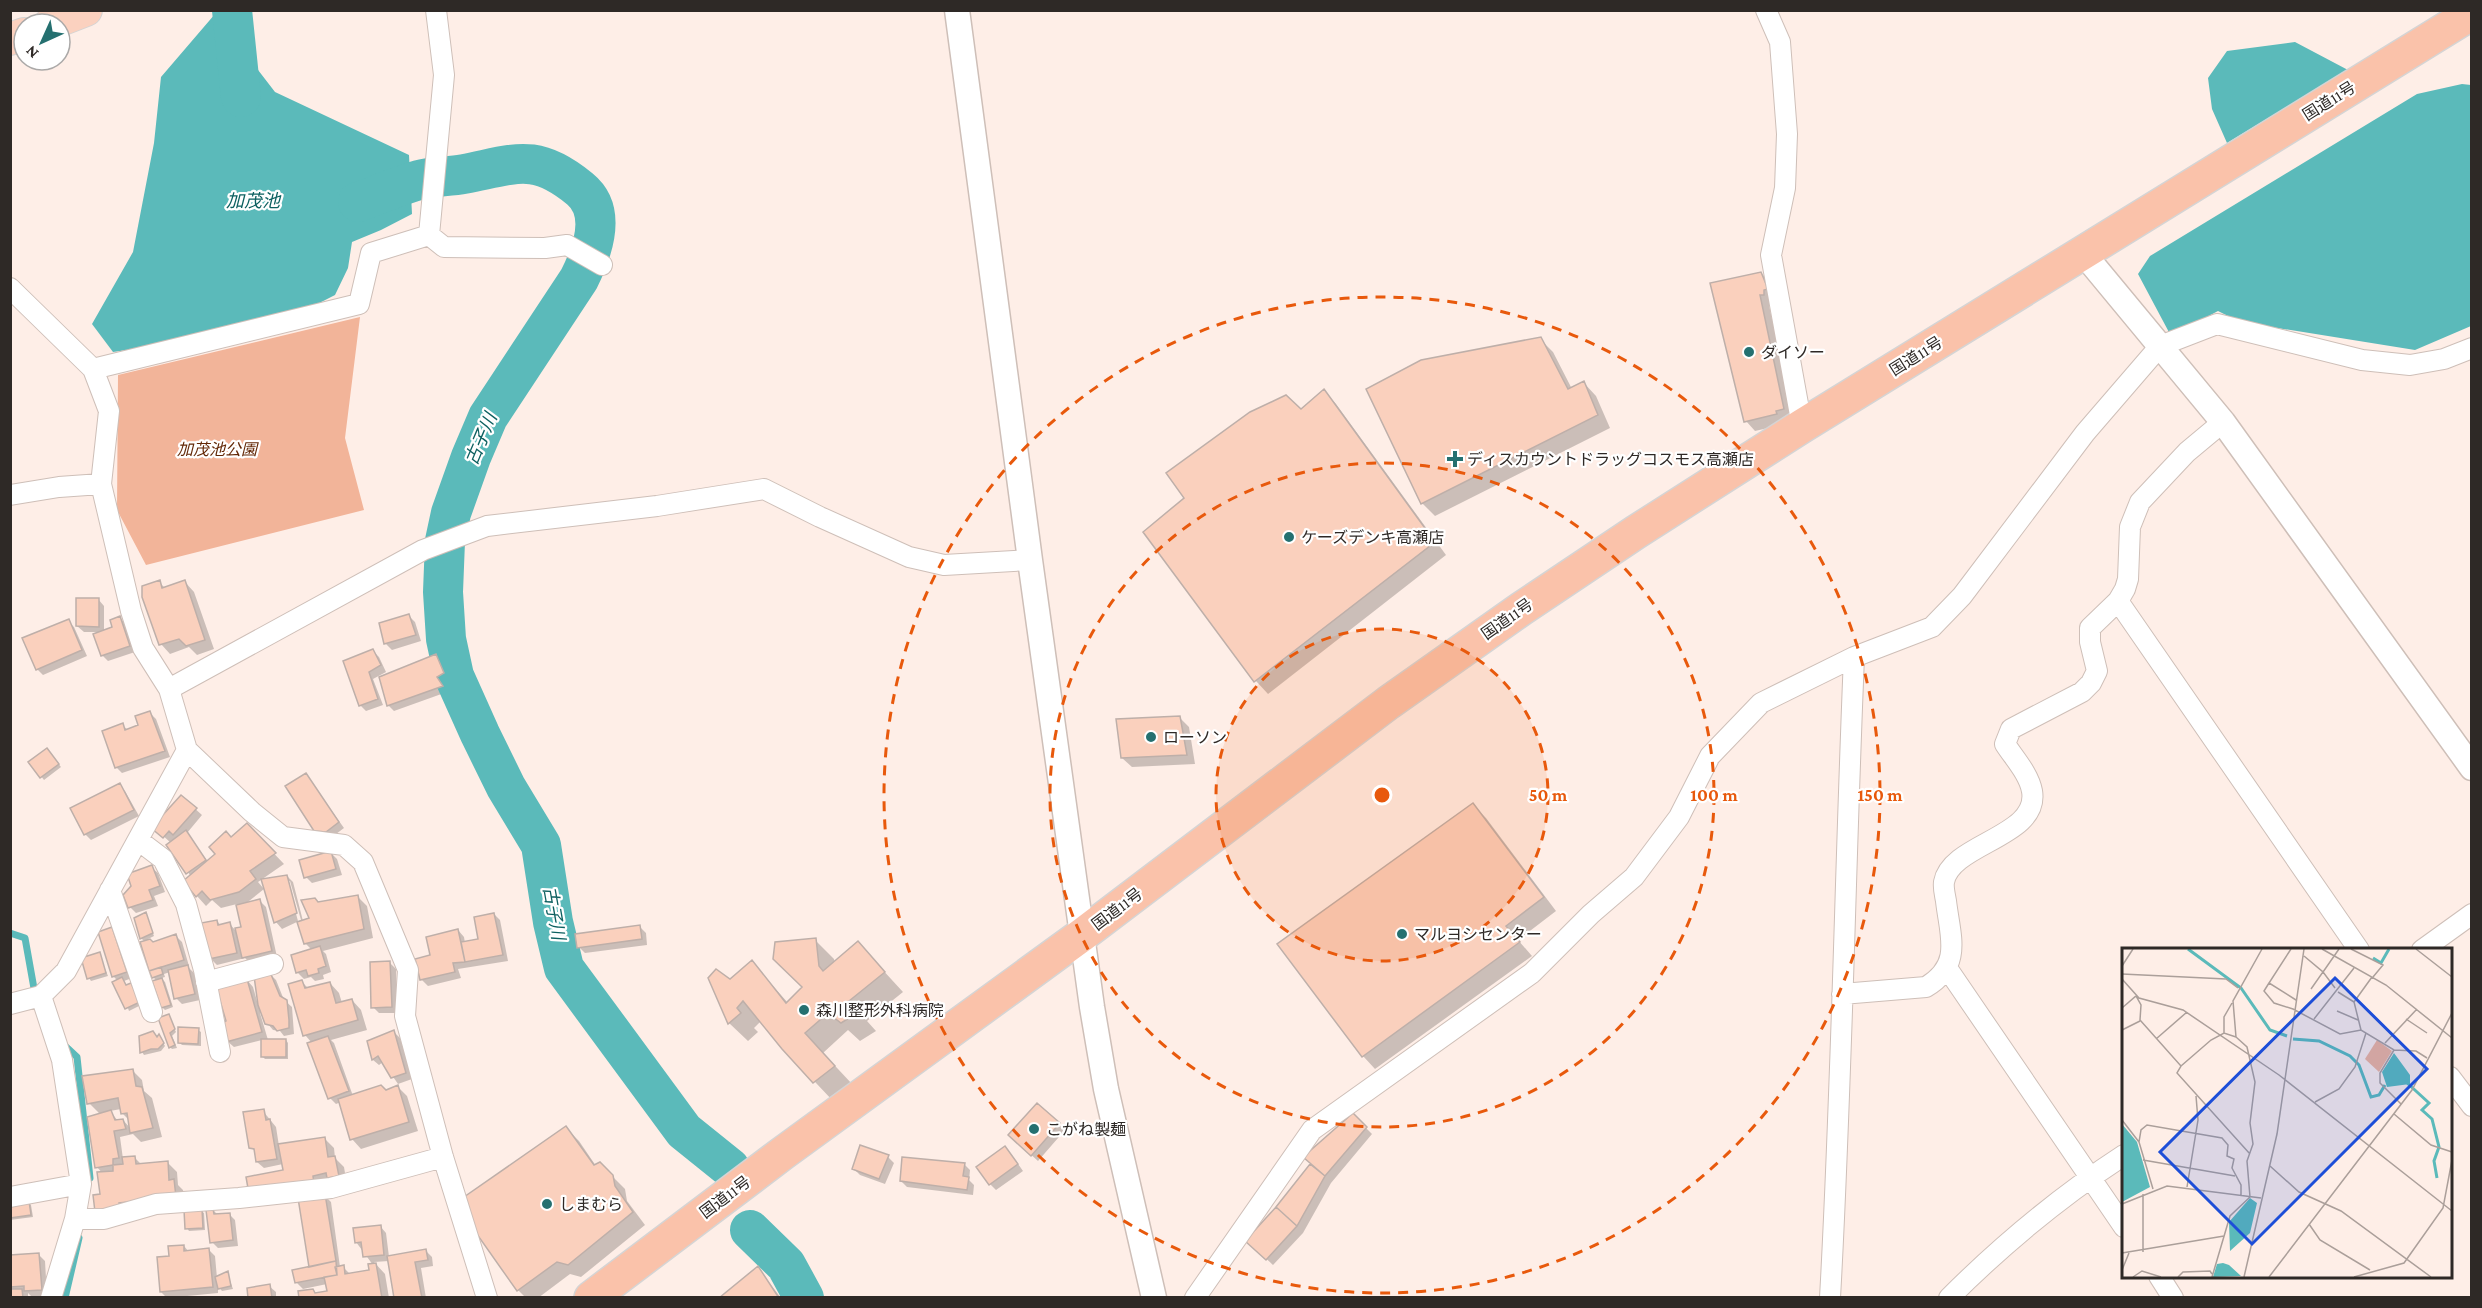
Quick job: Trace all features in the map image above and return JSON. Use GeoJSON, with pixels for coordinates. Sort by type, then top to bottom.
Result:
{"type":"FeatureCollection","features":[{"type":"Feature","properties":{"kind":"highway","name":"国道11号"},"geometry":{"type":"LineString","coordinates":[[591,1298],[783,1153],[1082,935],[1416,683],[1636,532],[1802,426],[2472,13]]}},
{"type":"Feature","properties":{"kind":"main road"},"geometry":{"type":"LineString","coordinates":[[72,15],[86,10]]}},
{"type":"Feature","properties":{"kind":"street"},"geometry":{"type":"LineString","coordinates":[[429,235],[444,75],[436,10]]}},
{"type":"Feature","properties":{"kind":"street"},"geometry":{"type":"LineString","coordinates":[[957,10],[1092,1007],[1106,1089],[1154,1298]]}},
{"type":"Feature","properties":{"kind":"street"},"geometry":{"type":"LineString","coordinates":[[1766,10],[1780,42],[1787,134],[1785,188],[1771,255],[1802,426]]}},
{"type":"Feature","properties":{"kind":"street"},"geometry":{"type":"LineString","coordinates":[[429,235],[444,247],[545,248],[567,245],[602,265]]}},
{"type":"Feature","properties":{"kind":"street"},"geometry":{"type":"LineString","coordinates":[[93,369],[359,304],[371,253],[429,235]]}},
{"type":"Feature","properties":{"kind":"street"},"geometry":{"type":"LineString","coordinates":[[2083,253],[2223,422],[2472,768]]}},
{"type":"Feature","properties":{"kind":"street"},"geometry":{"type":"LineString","coordinates":[[10,288],[93,369],[109,411],[101,484],[131,610],[142,648],[169,689],[188,750],[252,812],[283,837],[344,845],[363,862],[408,970],[405,1016],[443,1157],[488,1298]]}},
{"type":"Feature","properties":{"kind":"street"},"geometry":{"type":"LineString","coordinates":[[1195,1298],[1312,1130],[1532,973],[1592,914],[1634,877],[1679,817],[1710,756],[1761,703],[1854,657],[1932,627],[1962,596],[2085,433],[2160,346],[2217,324],[2362,360],[2410,365],[2444,359],[2472,348]]}},
{"type":"Feature","properties":{"kind":"street"},"geometry":{"type":"LineString","coordinates":[[1842,994],[1926,987],[1938,980],[1947,968],[1951,948],[1944,883],[1948,873],[1958,861],[2006,833],[2023,818],[2031,806],[2033,793],[2028,778],[2005,744],[2006,737],[2011,729],[2082,692],[2091,683],[2097,670],[2090,642],[2090,628],[2118,601],[2128,579],[2130,527],[2140,502],[2187,452],[2223,422]]}},
{"type":"Feature","properties":{"kind":"street"},"geometry":{"type":"LineString","coordinates":[[10,495],[58,487],[101,484]]}},
{"type":"Feature","properties":{"kind":"street"},"geometry":{"type":"LineString","coordinates":[[169,689],[423,550],[487,526],[657,506],[764,489],[820,518],[909,557],[944,565],[1030,560]]}},
{"type":"Feature","properties":{"kind":"street"},"geometry":{"type":"LineString","coordinates":[[2118,601],[2358,948]]}},
{"type":"Feature","properties":{"kind":"street"},"geometry":{"type":"LineString","coordinates":[[1830,1298],[1842,1062],[1842,994],[1854,657]]}},
{"type":"Feature","properties":{"kind":"street"},"geometry":{"type":"LineString","coordinates":[[10,1004],[41,996],[66,971],[188,750]]}},
{"type":"Feature","properties":{"kind":"street"},"geometry":{"type":"LineString","coordinates":[[138,840],[162,859],[186,904],[206,982],[220,1052]]}},
{"type":"Feature","properties":{"kind":"street"},"geometry":{"type":"LineString","coordinates":[[110,890],[152,1012]]}},
{"type":"Feature","properties":{"kind":"street"},"geometry":{"type":"LineString","coordinates":[[2425,948],[2472,914]]}},
{"type":"Feature","properties":{"kind":"street"},"geometry":{"type":"LineString","coordinates":[[206,982],[273,964]]}},
{"type":"Feature","properties":{"kind":"street"},"geometry":{"type":"LineString","coordinates":[[1947,968],[2122,1224]]}},
{"type":"Feature","properties":{"kind":"street"},"geometry":{"type":"LineString","coordinates":[[41,996],[62,1060],[81,1184],[75,1219],[51,1298]]}},
{"type":"Feature","properties":{"kind":"street"},"geometry":{"type":"LineString","coordinates":[[2452,1078],[2472,1106]]}},
{"type":"Feature","properties":{"kind":"street"},"geometry":{"type":"LineString","coordinates":[[1949,1298],[1980,1267],[2089,1178],[2122,1156]]}},
{"type":"Feature","properties":{"kind":"street"},"geometry":{"type":"LineString","coordinates":[[75,1219],[104,1219],[156,1204],[331,1188],[443,1157]]}},
{"type":"Feature","properties":{"kind":"street"},"geometry":{"type":"LineString","coordinates":[[10,1197],[81,1184]]}},
{"type":"Feature","properties":{"kind":"street"},"geometry":{"type":"LineString","coordinates":[[2160,1278],[2174,1298]]}},
{"type":"Feature","properties":{"kind":"green space","name":"加茂池公園"},"geometry":{"type":"Polygon","coordinates":[[[360,317],[345,438],[364,510],[146,565],[117,510],[118,375],[360,317]]]}},
{"type":"Feature","properties":{"kind":"water","name":"加茂池"},"geometry":{"type":"Polygon","coordinates":[[[215,14],[275,92],[409,155],[412,214],[352,242],[348,268],[335,295],[286,320],[189,341],[113,352],[92,324],[133,252],[154,143],[161,77],[215,14]]]}},
{"type":"Feature","properties":{"kind":"water"},"geometry":{"type":"Polygon","coordinates":[[[2295,42],[2348,70],[2227,143],[2212,109],[2208,78],[2227,51],[2295,42]]]}},
{"type":"Feature","properties":{"kind":"water"},"geometry":{"type":"Polygon","coordinates":[[[2462,84],[2471,85],[2471,326],[2415,350],[2240,322],[2218,311],[2171,336],[2138,274],[2150,256],[2417,94],[2462,84]]]}},
{"type":"Feature","properties":{"kind":"building","name":"ダイソー"},"geometry":{"type":"Polygon","coordinates":[[[1761,272],[1768,289],[1764,290],[1764,295],[1760,295],[1784,409],[1776,411],[1777,414],[1744,422],[1710,283],[1761,272]]]}},
{"type":"Feature","properties":{"kind":"building","name":"ディスカウントドラッグコスモス高瀬店"},"geometry":{"type":"Polygon","coordinates":[[[1541,337],[1568,389],[1584,381],[1598,415],[1421,504],[1366,389],[1421,360],[1541,337]]]}},
{"type":"Feature","properties":{"kind":"building","name":"ケーズデンキ高瀬店"},"geometry":{"type":"Polygon","coordinates":[[[1324,389],[1435,542],[1254,682],[1143,532],[1184,498],[1166,473],[1250,412],[1286,395],[1301,409],[1324,389]]]}},
{"type":"Feature","properties":{"kind":"building"},"geometry":{"type":"Polygon","coordinates":[[[160,580],[162,588],[185,580],[205,640],[186,646],[179,639],[159,645],[142,597],[142,586],[160,580]]]}},
{"type":"Feature","properties":{"kind":"building"},"geometry":{"type":"Polygon","coordinates":[[[76,598],[99,598],[99,627],[76,626],[76,598]]]}},
{"type":"Feature","properties":{"kind":"building"},"geometry":{"type":"Polygon","coordinates":[[[409,614],[416,635],[384,644],[379,623],[409,614]]]}},
{"type":"Feature","properties":{"kind":"building"},"geometry":{"type":"Polygon","coordinates":[[[120,616],[130,646],[101,656],[93,634],[112,627],[110,620],[120,616]]]}},
{"type":"Feature","properties":{"kind":"building"},"geometry":{"type":"Polygon","coordinates":[[[69,619],[82,650],[36,670],[22,638],[69,619]]]}},
{"type":"Feature","properties":{"kind":"building"},"geometry":{"type":"Polygon","coordinates":[[[373,649],[381,665],[369,672],[378,699],[359,706],[343,661],[373,649]]]}},
{"type":"Feature","properties":{"kind":"building"},"geometry":{"type":"Polygon","coordinates":[[[436,654],[444,673],[437,677],[443,686],[387,706],[379,677],[436,654]]]}},
{"type":"Feature","properties":{"kind":"building"},"geometry":{"type":"Polygon","coordinates":[[[150,711],[165,751],[115,768],[102,731],[123,723],[125,730],[138,725],[135,716],[150,711]]]}},
{"type":"Feature","properties":{"kind":"building","name":"ローソン"},"geometry":{"type":"Polygon","coordinates":[[[1180,716],[1187,755],[1121,758],[1116,719],[1180,716]]]}},
{"type":"Feature","properties":{"kind":"building"},"geometry":{"type":"Polygon","coordinates":[[[47,748],[59,764],[40,778],[28,762],[47,748]]]}},
{"type":"Feature","properties":{"kind":"building"},"geometry":{"type":"Polygon","coordinates":[[[306,773],[339,822],[326,832],[314,831],[285,786],[306,773]]]}},
{"type":"Feature","properties":{"kind":"building"},"geometry":{"type":"Polygon","coordinates":[[[120,783],[134,810],[84,835],[70,808],[120,783]]]}},
{"type":"Feature","properties":{"kind":"building"},"geometry":{"type":"Polygon","coordinates":[[[181,795],[197,808],[173,835],[169,831],[163,838],[151,828],[181,795]]]}},
{"type":"Feature","properties":{"kind":"building","name":"マルヨシセンター"},"geometry":{"type":"Polygon","coordinates":[[[1473,803],[1544,897],[1506,926],[1520,942],[1362,1057],[1277,944],[1473,803]]]}},
{"type":"Feature","properties":{"kind":"building"},"geometry":{"type":"Polygon","coordinates":[[[247,823],[276,853],[250,871],[256,879],[239,892],[210,900],[202,891],[196,897],[183,881],[215,854],[209,847],[226,831],[231,837],[247,823]]]}},
{"type":"Feature","properties":{"kind":"building"},"geometry":{"type":"Polygon","coordinates":[[[186,830],[206,860],[186,874],[166,845],[186,830]]]}},
{"type":"Feature","properties":{"kind":"building"},"geometry":{"type":"Polygon","coordinates":[[[331,851],[336,869],[304,878],[299,860],[331,851]]]}},
{"type":"Feature","properties":{"kind":"building"},"geometry":{"type":"Polygon","coordinates":[[[152,865],[160,886],[149,890],[153,900],[128,908],[123,895],[131,886],[127,874],[152,865]]]}},
{"type":"Feature","properties":{"kind":"building"},"geometry":{"type":"Polygon","coordinates":[[[287,875],[297,913],[274,923],[261,879],[287,875]]]}},
{"type":"Feature","properties":{"kind":"building"},"geometry":{"type":"Polygon","coordinates":[[[358,895],[364,929],[304,944],[297,922],[309,918],[301,900],[315,898],[318,902],[358,895]]]}},
{"type":"Feature","properties":{"kind":"building"},"geometry":{"type":"Polygon","coordinates":[[[260,899],[272,951],[242,958],[235,928],[241,927],[236,905],[260,899]]]}},
{"type":"Feature","properties":{"kind":"building"},"geometry":{"type":"Polygon","coordinates":[[[146,912],[153,933],[140,939],[134,918],[146,912]]]}},
{"type":"Feature","properties":{"kind":"building"},"geometry":{"type":"Polygon","coordinates":[[[494,913],[503,955],[465,962],[461,942],[478,939],[474,917],[494,913]]]}},
{"type":"Feature","properties":{"kind":"building"},"geometry":{"type":"Polygon","coordinates":[[[217,920],[218,925],[230,922],[237,953],[209,959],[201,923],[217,920]]]}},
{"type":"Feature","properties":{"kind":"building"},"geometry":{"type":"Polygon","coordinates":[[[640,925],[642,939],[577,948],[575,934],[640,925]]]}},
{"type":"Feature","properties":{"kind":"building"},"geometry":{"type":"Polygon","coordinates":[[[112,927],[127,972],[112,977],[98,932],[112,927]]]}},
{"type":"Feature","properties":{"kind":"building"},"geometry":{"type":"Polygon","coordinates":[[[458,929],[465,962],[453,963],[455,972],[420,980],[415,959],[430,955],[426,937],[458,929]]]}},
{"type":"Feature","properties":{"kind":"building"},"geometry":{"type":"Polygon","coordinates":[[[176,934],[184,960],[149,971],[140,942],[150,939],[153,942],[176,934]]]}},
{"type":"Feature","properties":{"kind":"building","name":"森川整形外科病院"},"geometry":{"type":"Polygon","coordinates":[[[816,938],[819,966],[823,971],[858,941],[885,972],[849,1001],[859,1012],[841,1023],[828,1013],[805,1033],[835,1066],[813,1083],[743,1001],[737,1008],[741,1013],[728,1024],[708,978],[716,969],[730,979],[752,960],[786,1003],[802,987],[773,959],[775,942],[816,938]]]}},
{"type":"Feature","properties":{"kind":"building"},"geometry":{"type":"Polygon","coordinates":[[[320,946],[326,966],[318,969],[319,973],[308,976],[306,970],[296,973],[291,955],[320,946]]]}},
{"type":"Feature","properties":{"kind":"building"},"geometry":{"type":"Polygon","coordinates":[[[100,952],[106,973],[87,979],[81,958],[100,952]]]}},
{"type":"Feature","properties":{"kind":"building"},"geometry":{"type":"Polygon","coordinates":[[[390,961],[392,1007],[371,1008],[370,962],[390,961]]]}},
{"type":"Feature","properties":{"kind":"building"},"geometry":{"type":"Polygon","coordinates":[[[188,965],[195,994],[174,999],[168,970],[188,965]]]}},
{"type":"Feature","properties":{"kind":"building"},"geometry":{"type":"Polygon","coordinates":[[[161,967],[163,974],[152,978],[149,971],[161,967]]]}},
{"type":"Feature","properties":{"kind":"building"},"geometry":{"type":"Polygon","coordinates":[[[270,972],[280,996],[287,1000],[289,1028],[277,1031],[273,1026],[265,1024],[258,1005],[254,976],[270,972]]]}},
{"type":"Feature","properties":{"kind":"building"},"geometry":{"type":"Polygon","coordinates":[[[122,977],[126,985],[131,983],[140,1002],[125,1009],[112,982],[122,977]]]}},
{"type":"Feature","properties":{"kind":"building"},"geometry":{"type":"Polygon","coordinates":[[[162,978],[171,1005],[161,1008],[152,981],[162,978]]]}},
{"type":"Feature","properties":{"kind":"building"},"geometry":{"type":"Polygon","coordinates":[[[247,979],[262,1032],[226,1042],[221,1024],[226,1021],[216,987],[247,979]]]}},
{"type":"Feature","properties":{"kind":"building"},"geometry":{"type":"Polygon","coordinates":[[[302,980],[305,988],[330,982],[336,1003],[352,999],[358,1020],[303,1036],[288,984],[302,980]]]}},
{"type":"Feature","properties":{"kind":"building"},"geometry":{"type":"Polygon","coordinates":[[[169,1014],[175,1029],[170,1033],[175,1045],[169,1048],[158,1018],[169,1014]]]}},
{"type":"Feature","properties":{"kind":"building"},"geometry":{"type":"Polygon","coordinates":[[[178,1027],[199,1028],[198,1044],[178,1043],[178,1027]]]}},
{"type":"Feature","properties":{"kind":"building"},"geometry":{"type":"Polygon","coordinates":[[[394,1030],[406,1073],[391,1078],[378,1056],[372,1060],[367,1041],[394,1030]]]}},
{"type":"Feature","properties":{"kind":"building"},"geometry":{"type":"Polygon","coordinates":[[[153,1031],[157,1037],[159,1034],[164,1043],[158,1049],[140,1053],[139,1036],[153,1031]]]}},
{"type":"Feature","properties":{"kind":"building"},"geometry":{"type":"Polygon","coordinates":[[[328,1036],[349,1091],[328,1099],[307,1043],[328,1036]]]}},
{"type":"Feature","properties":{"kind":"building"},"geometry":{"type":"Polygon","coordinates":[[[261,1039],[286,1039],[286,1057],[261,1057],[261,1039]]]}},
{"type":"Feature","properties":{"kind":"building"},"geometry":{"type":"Polygon","coordinates":[[[133,1069],[136,1086],[142,1087],[153,1128],[130,1133],[127,1113],[121,1114],[118,1098],[87,1104],[82,1076],[133,1069]]]}},
{"type":"Feature","properties":{"kind":"building"},"geometry":{"type":"Polygon","coordinates":[[[381,1085],[386,1090],[398,1085],[409,1122],[350,1140],[338,1099],[381,1085]]]}},
{"type":"Feature","properties":{"kind":"building","name":"こがね製麺"},"geometry":{"type":"Polygon","coordinates":[[[1037,1103],[1060,1123],[1031,1156],[1008,1135],[1037,1103]]]}},
{"type":"Feature","properties":{"kind":"building"},"geometry":{"type":"Polygon","coordinates":[[[264,1109],[266,1120],[270,1119],[277,1159],[256,1162],[254,1149],[249,1148],[243,1112],[264,1109]]]}},
{"type":"Feature","properties":{"kind":"building"},"geometry":{"type":"Polygon","coordinates":[[[111,1110],[115,1120],[123,1119],[126,1129],[114,1131],[119,1158],[113,1159],[113,1165],[95,1168],[87,1117],[111,1110]]]}},
{"type":"Feature","properties":{"kind":"building"},"geometry":{"type":"Polygon","coordinates":[[[1353,1113],[1367,1127],[1325,1176],[1303,1157],[1353,1113]]]}},
{"type":"Feature","properties":{"kind":"building","name":"しまむら"},"geometry":{"type":"Polygon","coordinates":[[[566,1126],[594,1165],[600,1162],[613,1175],[615,1186],[633,1212],[568,1265],[557,1262],[517,1291],[474,1230],[464,1197],[566,1126]]]}},
{"type":"Feature","properties":{"kind":"building"},"geometry":{"type":"Polygon","coordinates":[[[325,1137],[328,1157],[335,1156],[339,1176],[327,1178],[326,1173],[313,1176],[314,1184],[249,1194],[246,1177],[283,1170],[278,1144],[325,1137]]]}},
{"type":"Feature","properties":{"kind":"building"},"geometry":{"type":"Polygon","coordinates":[[[860,1145],[889,1155],[879,1179],[852,1169],[860,1145]]]}},
{"type":"Feature","properties":{"kind":"building"},"geometry":{"type":"Polygon","coordinates":[[[1005,1146],[1018,1164],[989,1185],[976,1167],[1005,1146]]]}},
{"type":"Feature","properties":{"kind":"building"},"geometry":{"type":"Polygon","coordinates":[[[135,1156],[136,1164],[168,1161],[169,1180],[174,1179],[176,1197],[119,1203],[119,1210],[95,1212],[93,1195],[100,1194],[97,1172],[113,1171],[113,1165],[123,1164],[122,1157],[135,1156]]]}},
{"type":"Feature","properties":{"kind":"building"},"geometry":{"type":"Polygon","coordinates":[[[902,1157],[965,1163],[963,1176],[969,1177],[967,1190],[900,1181],[902,1157]]]}},
{"type":"Feature","properties":{"kind":"building"},"geometry":{"type":"Polygon","coordinates":[[[1310,1164],[1325,1176],[1297,1226],[1276,1207],[1310,1164]]]}},
{"type":"Feature","properties":{"kind":"building"},"geometry":{"type":"Polygon","coordinates":[[[325,1194],[336,1261],[309,1267],[298,1198],[325,1194]]]}},
{"type":"Feature","properties":{"kind":"building"},"geometry":{"type":"Polygon","coordinates":[[[29,1201],[31,1215],[10,1218],[10,1204],[29,1201]]]}},
{"type":"Feature","properties":{"kind":"building"},"geometry":{"type":"Polygon","coordinates":[[[1276,1207],[1297,1226],[1266,1260],[1245,1241],[1276,1207]]]}},
{"type":"Feature","properties":{"kind":"building"},"geometry":{"type":"Polygon","coordinates":[[[202,1209],[203,1228],[185,1229],[184,1210],[202,1209]]]}},
{"type":"Feature","properties":{"kind":"building"},"geometry":{"type":"Polygon","coordinates":[[[213,1209],[214,1214],[230,1213],[233,1240],[210,1243],[206,1210],[213,1209]]]}},
{"type":"Feature","properties":{"kind":"building"},"geometry":{"type":"Polygon","coordinates":[[[381,1225],[384,1255],[363,1257],[361,1242],[355,1243],[353,1228],[381,1225]]]}},
{"type":"Feature","properties":{"kind":"building"},"geometry":{"type":"Polygon","coordinates":[[[184,1245],[184,1251],[209,1248],[213,1287],[160,1292],[157,1257],[169,1256],[168,1246],[184,1245]]]}},
{"type":"Feature","properties":{"kind":"building"},"geometry":{"type":"Polygon","coordinates":[[[426,1249],[428,1260],[415,1262],[422,1298],[394,1298],[387,1256],[426,1249]]]}},
{"type":"Feature","properties":{"kind":"building"},"geometry":{"type":"Polygon","coordinates":[[[39,1253],[42,1290],[24,1291],[24,1286],[10,1287],[10,1255],[39,1253]]]}},
{"type":"Feature","properties":{"kind":"building"},"geometry":{"type":"Polygon","coordinates":[[[336,1261],[337,1275],[295,1283],[292,1270],[336,1261]]]}},
{"type":"Feature","properties":{"kind":"building"},"geometry":{"type":"Polygon","coordinates":[[[376,1263],[382,1298],[299,1298],[298,1291],[313,1289],[315,1293],[327,1291],[324,1277],[337,1275],[335,1267],[344,1265],[345,1274],[369,1270],[368,1264],[376,1263]]]}},
{"type":"Feature","properties":{"kind":"building"},"geometry":{"type":"Polygon","coordinates":[[[758,1266],[779,1298],[719,1298],[758,1266]]]}},
{"type":"Feature","properties":{"kind":"building"},"geometry":{"type":"Polygon","coordinates":[[[228,1271],[231,1286],[218,1289],[215,1277],[228,1271]]]}},
{"type":"Feature","properties":{"kind":"building"},"geometry":{"type":"Polygon","coordinates":[[[270,1284],[272,1298],[248,1298],[247,1288],[270,1284]]]}},
{"type":"Feature","properties":{"kind":"building"},"geometry":{"type":"Polygon","coordinates":[[[10,1289],[22,1289],[23,1298],[10,1298],[10,1289]]]}},
{"type":"Feature","properties":{"kind":"waterway","name":"古子川"},"geometry":{"type":"LineString","coordinates":[[232,10],[241,97]]}},
{"type":"Feature","properties":{"kind":"waterway","name":"古子川"},"geometry":{"type":"LineString","coordinates":[[358,202],[424,179],[525,164],[537,165],[564,177],[589,198],[593,209],[595,233],[584,269],[488,417],[451,513],[445,541],[443,592],[446,639],[454,676],[480,734],[506,787],[541,845],[553,922],[564,968],[684,1131],[730,1168]]}},
{"type":"Feature","properties":{"kind":"waterway"},"geometry":{"type":"LineString","coordinates":[[10,933],[25,938],[35,994]]}},
{"type":"Feature","properties":{"kind":"waterway"},"geometry":{"type":"LineString","coordinates":[[62,1043],[77,1057],[90,1178]]}},
{"type":"Feature","properties":{"kind":"waterway","name":"古子川"},"geometry":{"type":"LineString","coordinates":[[750,1230],[786,1265],[804,1298]]}},
{"type":"Feature","properties":{"kind":"waterway"},"geometry":{"type":"LineString","coordinates":[[65,1298],[79,1238]]}},
{"type":"Feature","properties":{"kind":"place","name":"ダイソー"},"geometry":{"type":"Point","coordinates":[1749,352]}},
{"type":"Feature","properties":{"kind":"place","name":"ディスカウントドラッグコスモス高瀬店"},"geometry":{"type":"Point","coordinates":[1455,459]}},
{"type":"Feature","properties":{"kind":"place","name":"ケーズデンキ高瀬店"},"geometry":{"type":"Point","coordinates":[1289,537]}},
{"type":"Feature","properties":{"kind":"place","name":"ローソン"},"geometry":{"type":"Point","coordinates":[1151,737]}},
{"type":"Feature","properties":{"kind":"place","name":"マルヨシセンター"},"geometry":{"type":"Point","coordinates":[1402,934]}},
{"type":"Feature","properties":{"kind":"place","name":"森川整形外科病院"},"geometry":{"type":"Point","coordinates":[804,1010]}},
{"type":"Feature","properties":{"kind":"place","name":"こがね製麺"},"geometry":{"type":"Point","coordinates":[1034,1129]}},
{"type":"Feature","properties":{"kind":"place","name":"しまむら"},"geometry":{"type":"Point","coordinates":[547,1204]}}]}
